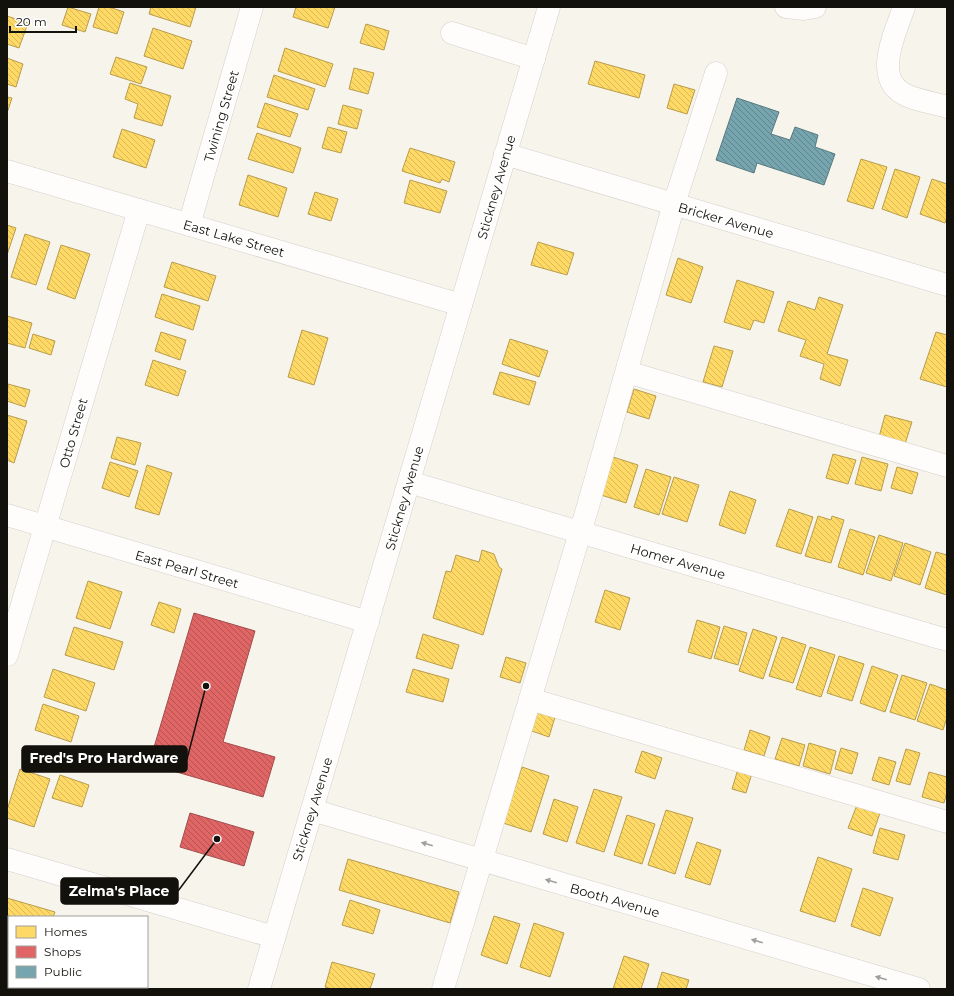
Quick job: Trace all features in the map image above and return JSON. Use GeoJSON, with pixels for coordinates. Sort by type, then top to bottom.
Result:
{"type":"FeatureCollection","features":[{"type":"Feature","properties":{"kind":"street","name":"Twining Street"},"geometry":{"type":"LineString","coordinates":[[189,225],[252,7]]}},
{"type":"Feature","properties":{"kind":"street","name":"Stickney Avenue"},"geometry":{"type":"LineString","coordinates":[[259,989],[549,7]]}},
{"type":"Feature","properties":{"kind":"street"},"geometry":{"type":"LineString","coordinates":[[786,7],[804,9],[816,7]]}},
{"type":"Feature","properties":{"kind":"street"},"geometry":{"type":"LineString","coordinates":[[904,7],[887,66],[890,80],[898,90],[908,96],[947,107]]}},
{"type":"Feature","properties":{"kind":"street"},"geometry":{"type":"LineString","coordinates":[[452,34],[534,59]]}},
{"type":"Feature","properties":{"kind":"street"},"geometry":{"type":"LineString","coordinates":[[443,989],[580,533],[674,204],[716,73]]}},
{"type":"Feature","properties":{"kind":"street","name":"Bricker Avenue"},"geometry":{"type":"LineString","coordinates":[[505,154],[947,284]]}},
{"type":"Feature","properties":{"kind":"street","name":"East Lake Street"},"geometry":{"type":"LineString","coordinates":[[7,171],[461,305]]}},
{"type":"Feature","properties":{"kind":"street","name":"Otto Street"},"geometry":{"type":"LineString","coordinates":[[7,655],[139,210]]}},
{"type":"Feature","properties":{"kind":"street"},"geometry":{"type":"LineString","coordinates":[[627,372],[947,466]]}},
{"type":"Feature","properties":{"kind":"street","name":"Homer Avenue"},"geometry":{"type":"LineString","coordinates":[[409,482],[947,640]]}},
{"type":"Feature","properties":{"kind":"street","name":"East Pearl Street"},"geometry":{"type":"LineString","coordinates":[[7,515],[368,622]]}},
{"type":"Feature","properties":{"kind":"street"},"geometry":{"type":"LineString","coordinates":[[530,700],[947,822]]}},
{"type":"Feature","properties":{"kind":"street","name":"Booth Avenue"},"geometry":{"type":"LineString","coordinates":[[312,810],[919,989]]}},
{"type":"Feature","properties":{"kind":"street"},"geometry":{"type":"LineString","coordinates":[[7,859],[274,937]]}},
{"type":"Feature","properties":{"kind":"building: Homes"},"geometry":{"type":"Polygon","coordinates":[[[68,7],[91,14],[85,32],[62,25],[68,7]]]}},
{"type":"Feature","properties":{"kind":"building: Homes"},"geometry":{"type":"Polygon","coordinates":[[[99,7],[109,7],[124,12],[117,34],[93,27],[99,7]]]}},
{"type":"Feature","properties":{"kind":"building: Homes"},"geometry":{"type":"Polygon","coordinates":[[[151,7],[196,7],[190,27],[149,14],[151,7]]]}},
{"type":"Feature","properties":{"kind":"building: Homes"},"geometry":{"type":"Polygon","coordinates":[[[296,7],[335,7],[328,28],[293,17],[296,7]]]}},
{"type":"Feature","properties":{"kind":"building: Homes"},"geometry":{"type":"Polygon","coordinates":[[[7,16],[28,23],[19,48],[7,44],[7,16]]]}},
{"type":"Feature","properties":{"kind":"building: Homes"},"geometry":{"type":"Polygon","coordinates":[[[366,24],[389,31],[384,50],[360,43],[366,24]]]}},
{"type":"Feature","properties":{"kind":"building: Homes"},"geometry":{"type":"Polygon","coordinates":[[[153,28],[192,41],[183,69],[144,56],[153,28]]]}},
{"type":"Feature","properties":{"kind":"building: Homes"},"geometry":{"type":"Polygon","coordinates":[[[285,48],[333,64],[325,87],[278,71],[285,48]]]}},
{"type":"Feature","properties":{"kind":"building: Homes"},"geometry":{"type":"Polygon","coordinates":[[[116,57],[147,67],[141,84],[110,74],[116,57]]]}},
{"type":"Feature","properties":{"kind":"building: Homes"},"geometry":{"type":"Polygon","coordinates":[[[7,58],[23,64],[16,87],[7,84],[7,58]]]}},
{"type":"Feature","properties":{"kind":"building: Homes"},"geometry":{"type":"Polygon","coordinates":[[[595,61],[645,75],[639,98],[588,84],[595,61]]]}},
{"type":"Feature","properties":{"kind":"building: Homes"},"geometry":{"type":"Polygon","coordinates":[[[354,68],[374,73],[368,94],[349,89],[354,68]]]}},
{"type":"Feature","properties":{"kind":"building: Homes"},"geometry":{"type":"Polygon","coordinates":[[[274,75],[315,89],[308,110],[267,97],[274,75]]]}},
{"type":"Feature","properties":{"kind":"building: Homes"},"geometry":{"type":"Polygon","coordinates":[[[130,83],[171,96],[162,126],[134,118],[138,104],[125,99],[130,83]]]}},
{"type":"Feature","properties":{"kind":"building: Homes"},"geometry":{"type":"Polygon","coordinates":[[[674,84],[695,90],[687,114],[667,108],[674,84]]]}},
{"type":"Feature","properties":{"kind":"building: Homes"},"geometry":{"type":"Polygon","coordinates":[[[7,97],[12,98],[7,113],[7,97]]]}},
{"type":"Feature","properties":{"kind":"building: Homes"},"geometry":{"type":"Polygon","coordinates":[[[265,103],[298,114],[290,137],[257,127],[265,103]]]}},
{"type":"Feature","properties":{"kind":"building: Homes"},"geometry":{"type":"Polygon","coordinates":[[[343,105],[362,110],[357,129],[338,124],[343,105]]]}},
{"type":"Feature","properties":{"kind":"building: Homes"},"geometry":{"type":"Polygon","coordinates":[[[328,127],[347,132],[341,153],[322,148],[328,127]]]}},
{"type":"Feature","properties":{"kind":"building: Homes"},"geometry":{"type":"Polygon","coordinates":[[[122,129],[155,140],[146,168],[113,157],[122,129]]]}},
{"type":"Feature","properties":{"kind":"building: Homes"},"geometry":{"type":"Polygon","coordinates":[[[257,133],[301,148],[293,173],[248,159],[257,133]]]}},
{"type":"Feature","properties":{"kind":"building: Homes"},"geometry":{"type":"Polygon","coordinates":[[[410,148],[455,162],[449,182],[442,179],[440,183],[402,171],[410,148]]]}},
{"type":"Feature","properties":{"kind":"building: Homes"},"geometry":{"type":"Polygon","coordinates":[[[861,159],[887,167],[873,209],[847,201],[861,159]]]}},
{"type":"Feature","properties":{"kind":"building: Homes"},"geometry":{"type":"Polygon","coordinates":[[[895,169],[920,177],[907,218],[882,209],[895,169]]]}},
{"type":"Feature","properties":{"kind":"building: Homes"},"geometry":{"type":"Polygon","coordinates":[[[248,175],[287,188],[278,217],[239,205],[248,175]]]}},
{"type":"Feature","properties":{"kind":"building: Homes"},"geometry":{"type":"Polygon","coordinates":[[[932,179],[947,184],[947,217],[945,223],[920,214],[932,179]]]}},
{"type":"Feature","properties":{"kind":"building: Homes"},"geometry":{"type":"Polygon","coordinates":[[[410,180],[447,191],[440,213],[404,203],[410,180]]]}},
{"type":"Feature","properties":{"kind":"building: Homes"},"geometry":{"type":"Polygon","coordinates":[[[315,192],[338,199],[331,221],[308,214],[315,192]]]}},
{"type":"Feature","properties":{"kind":"building: Homes"},"geometry":{"type":"Polygon","coordinates":[[[7,225],[16,228],[7,255],[7,225]]]}},
{"type":"Feature","properties":{"kind":"building: Homes"},"geometry":{"type":"Polygon","coordinates":[[[25,234],[50,242],[36,285],[11,277],[25,234]]]}},
{"type":"Feature","properties":{"kind":"building: Homes"},"geometry":{"type":"Polygon","coordinates":[[[538,242],[574,253],[567,275],[531,265],[538,242]]]}},
{"type":"Feature","properties":{"kind":"building: Homes"},"geometry":{"type":"Polygon","coordinates":[[[61,245],[90,254],[75,299],[47,289],[61,245]]]}},
{"type":"Feature","properties":{"kind":"building: Homes"},"geometry":{"type":"Polygon","coordinates":[[[678,258],[703,267],[691,303],[666,295],[678,258]]]}},
{"type":"Feature","properties":{"kind":"building: Homes"},"geometry":{"type":"Polygon","coordinates":[[[172,262],[216,276],[208,301],[164,287],[172,262]]]}},
{"type":"Feature","properties":{"kind":"building: Homes"},"geometry":{"type":"Polygon","coordinates":[[[737,280],[774,292],[764,323],[754,320],[750,330],[724,322],[737,280]]]}},
{"type":"Feature","properties":{"kind":"building: Homes"},"geometry":{"type":"Polygon","coordinates":[[[162,294],[200,306],[193,330],[155,317],[162,294]]]}},
{"type":"Feature","properties":{"kind":"building: Homes"},"geometry":{"type":"Polygon","coordinates":[[[819,297],[843,305],[827,354],[848,360],[840,386],[820,379],[824,364],[800,356],[806,340],[778,331],[788,301],[815,310],[819,297]]]}},
{"type":"Feature","properties":{"kind":"building: Homes"},"geometry":{"type":"Polygon","coordinates":[[[7,316],[32,323],[25,348],[7,343],[7,316]]]}},
{"type":"Feature","properties":{"kind":"building: Homes"},"geometry":{"type":"Polygon","coordinates":[[[302,330],[328,338],[314,385],[288,377],[302,330]]]}},
{"type":"Feature","properties":{"kind":"building: Homes"},"geometry":{"type":"Polygon","coordinates":[[[161,332],[186,340],[180,360],[155,351],[161,332]]]}},
{"type":"Feature","properties":{"kind":"building: Homes"},"geometry":{"type":"Polygon","coordinates":[[[936,332],[947,335],[947,387],[920,379],[936,332]]]}},
{"type":"Feature","properties":{"kind":"building: Homes"},"geometry":{"type":"Polygon","coordinates":[[[33,334],[55,341],[51,355],[29,348],[33,334]]]}},
{"type":"Feature","properties":{"kind":"building: Homes"},"geometry":{"type":"Polygon","coordinates":[[[510,339],[548,351],[539,377],[502,364],[510,339]]]}},
{"type":"Feature","properties":{"kind":"building: Homes"},"geometry":{"type":"Polygon","coordinates":[[[714,346],[733,351],[722,387],[703,382],[714,346]]]}},
{"type":"Feature","properties":{"kind":"building: Homes"},"geometry":{"type":"Polygon","coordinates":[[[153,360],[186,371],[178,396],[145,385],[153,360]]]}},
{"type":"Feature","properties":{"kind":"building: Homes"},"geometry":{"type":"Polygon","coordinates":[[[500,372],[536,382],[529,405],[493,394],[500,372]]]}},
{"type":"Feature","properties":{"kind":"building: Homes"},"geometry":{"type":"Polygon","coordinates":[[[8,384],[30,390],[25,407],[7,401],[8,384]]]}},
{"type":"Feature","properties":{"kind":"building: Homes"},"geometry":{"type":"Polygon","coordinates":[[[634,389],[656,396],[649,419],[627,412],[634,389]]]}},
{"type":"Feature","properties":{"kind":"building: Homes"},"geometry":{"type":"Polygon","coordinates":[[[7,415],[27,421],[14,463],[7,460],[7,415]]]}},
{"type":"Feature","properties":{"kind":"building: Homes"},"geometry":{"type":"Polygon","coordinates":[[[885,415],[912,422],[905,444],[879,437],[885,415]]]}},
{"type":"Feature","properties":{"kind":"building: Homes"},"geometry":{"type":"Polygon","coordinates":[[[117,437],[141,443],[135,465],[111,458],[117,437]]]}},
{"type":"Feature","properties":{"kind":"building: Homes"},"geometry":{"type":"Polygon","coordinates":[[[833,454],[856,460],[848,484],[826,478],[833,454]]]}},
{"type":"Feature","properties":{"kind":"building: Homes"},"geometry":{"type":"Polygon","coordinates":[[[613,457],[638,465],[626,503],[601,495],[613,457]]]}},
{"type":"Feature","properties":{"kind":"building: Homes"},"geometry":{"type":"Polygon","coordinates":[[[862,457],[888,464],[881,491],[855,484],[862,457]]]}},
{"type":"Feature","properties":{"kind":"building: Homes"},"geometry":{"type":"Polygon","coordinates":[[[110,462],[138,471],[129,497],[102,488],[110,462]]]}},
{"type":"Feature","properties":{"kind":"building: Homes"},"geometry":{"type":"Polygon","coordinates":[[[147,465],[172,473],[159,515],[135,508],[147,465]]]}},
{"type":"Feature","properties":{"kind":"building: Homes"},"geometry":{"type":"Polygon","coordinates":[[[897,467],[918,473],[912,494],[891,488],[897,467]]]}},
{"type":"Feature","properties":{"kind":"building: Homes"},"geometry":{"type":"Polygon","coordinates":[[[646,469],[671,477],[659,515],[634,507],[646,469]]]}},
{"type":"Feature","properties":{"kind":"building: Homes"},"geometry":{"type":"Polygon","coordinates":[[[674,477],[699,485],[687,522],[662,514],[674,477]]]}},
{"type":"Feature","properties":{"kind":"building: Homes"},"geometry":{"type":"Polygon","coordinates":[[[730,491],[756,500],[745,534],[719,525],[730,491]]]}},
{"type":"Feature","properties":{"kind":"building: Homes"},"geometry":{"type":"Polygon","coordinates":[[[789,509],[813,517],[801,554],[776,546],[789,509]]]}},
{"type":"Feature","properties":{"kind":"building: Homes"},"geometry":{"type":"Polygon","coordinates":[[[818,516],[831,520],[832,516],[844,520],[831,563],[805,556],[818,516]]]}},
{"type":"Feature","properties":{"kind":"building: Homes"},"geometry":{"type":"Polygon","coordinates":[[[850,529],[875,537],[863,575],[838,567],[850,529]]]}},
{"type":"Feature","properties":{"kind":"building: Homes"},"geometry":{"type":"Polygon","coordinates":[[[879,535],[903,543],[891,581],[866,573],[879,535]]]}},
{"type":"Feature","properties":{"kind":"building: Homes"},"geometry":{"type":"Polygon","coordinates":[[[905,543],[931,552],[920,585],[894,576],[905,543]]]}},
{"type":"Feature","properties":{"kind":"building: Homes"},"geometry":{"type":"Polygon","coordinates":[[[482,550],[494,554],[499,567],[502,569],[483,635],[433,618],[446,571],[451,572],[456,555],[479,562],[482,550]]]}},
{"type":"Feature","properties":{"kind":"building: Homes"},"geometry":{"type":"Polygon","coordinates":[[[936,552],[947,555],[947,595],[925,588],[936,552]]]}},
{"type":"Feature","properties":{"kind":"building: Homes"},"geometry":{"type":"Polygon","coordinates":[[[88,581],[122,592],[110,629],[76,618],[88,581]]]}},
{"type":"Feature","properties":{"kind":"building: Homes"},"geometry":{"type":"Polygon","coordinates":[[[605,590],[630,598],[620,630],[595,622],[605,590]]]}},
{"type":"Feature","properties":{"kind":"building: Homes"},"geometry":{"type":"Polygon","coordinates":[[[159,602],[181,609],[174,633],[151,625],[159,602]]]}},
{"type":"Feature","properties":{"kind":"building: Homes"},"geometry":{"type":"Polygon","coordinates":[[[697,620],[720,627],[711,659],[688,652],[697,620]]]}},
{"type":"Feature","properties":{"kind":"building: Homes"},"geometry":{"type":"Polygon","coordinates":[[[724,626],[747,633],[738,665],[714,658],[724,626]]]}},
{"type":"Feature","properties":{"kind":"building: Homes"},"geometry":{"type":"Polygon","coordinates":[[[74,627],[123,642],[114,670],[65,655],[74,627]]]}},
{"type":"Feature","properties":{"kind":"building: Homes"},"geometry":{"type":"Polygon","coordinates":[[[753,629],[777,637],[763,679],[739,671],[753,629]]]}},
{"type":"Feature","properties":{"kind":"building: Homes"},"geometry":{"type":"Polygon","coordinates":[[[423,634],[459,645],[452,669],[416,658],[423,634]]]}},
{"type":"Feature","properties":{"kind":"building: Homes"},"geometry":{"type":"Polygon","coordinates":[[[782,637],[806,645],[793,683],[769,676],[782,637]]]}},
{"type":"Feature","properties":{"kind":"building: Homes"},"geometry":{"type":"Polygon","coordinates":[[[810,647],[835,655],[821,697],[796,689],[810,647]]]}},
{"type":"Feature","properties":{"kind":"building: Homes"},"geometry":{"type":"Polygon","coordinates":[[[839,656],[864,664],[852,701],[827,693],[839,656]]]}},
{"type":"Feature","properties":{"kind":"building: Homes"},"geometry":{"type":"Polygon","coordinates":[[[506,657],[526,663],[520,683],[500,677],[506,657]]]}},
{"type":"Feature","properties":{"kind":"building: Homes"},"geometry":{"type":"Polygon","coordinates":[[[872,666],[898,675],[885,712],[860,703],[872,666]]]}},
{"type":"Feature","properties":{"kind":"building: Homes"},"geometry":{"type":"Polygon","coordinates":[[[53,669],[95,683],[86,711],[44,697],[53,669]]]}},
{"type":"Feature","properties":{"kind":"building: Homes"},"geometry":{"type":"Polygon","coordinates":[[[413,669],[449,679],[443,702],[406,692],[413,669]]]}},
{"type":"Feature","properties":{"kind":"building: Homes"},"geometry":{"type":"Polygon","coordinates":[[[902,675],[927,683],[915,720],[890,712],[902,675]]]}},
{"type":"Feature","properties":{"kind":"building: Homes"},"geometry":{"type":"Polygon","coordinates":[[[930,684],[947,690],[947,717],[943,730],[917,721],[930,684]]]}},
{"type":"Feature","properties":{"kind":"building: Homes"},"geometry":{"type":"Polygon","coordinates":[[[43,704],[79,716],[71,742],[35,730],[43,704]]]}},
{"type":"Feature","properties":{"kind":"building: Homes"},"geometry":{"type":"Polygon","coordinates":[[[536,710],[555,717],[549,737],[529,730],[536,710]]]}},
{"type":"Feature","properties":{"kind":"building: Homes"},"geometry":{"type":"Polygon","coordinates":[[[750,730],[770,737],[764,756],[744,750],[750,730]]]}},
{"type":"Feature","properties":{"kind":"building: Homes"},"geometry":{"type":"Polygon","coordinates":[[[782,738],[805,745],[799,766],[775,759],[782,738]]]}},
{"type":"Feature","properties":{"kind":"building: Homes"},"geometry":{"type":"Polygon","coordinates":[[[809,743],[836,751],[830,774],[803,766],[809,743]]]}},
{"type":"Feature","properties":{"kind":"building: Homes"},"geometry":{"type":"Polygon","coordinates":[[[841,748],[858,753],[852,774],[835,769],[841,748]]]}},
{"type":"Feature","properties":{"kind":"building: Homes"},"geometry":{"type":"Polygon","coordinates":[[[906,749],[920,753],[910,785],[896,781],[906,749]]]}},
{"type":"Feature","properties":{"kind":"building: Homes"},"geometry":{"type":"Polygon","coordinates":[[[642,751],[662,758],[655,779],[635,772],[642,751]]]}},
{"type":"Feature","properties":{"kind":"building: Homes"},"geometry":{"type":"Polygon","coordinates":[[[879,757],[896,762],[889,785],[872,780],[879,757]]]}},
{"type":"Feature","properties":{"kind":"building: Homes"},"geometry":{"type":"Polygon","coordinates":[[[522,767],[549,776],[531,832],[503,823],[522,767]]]}},
{"type":"Feature","properties":{"kind":"building: Homes"},"geometry":{"type":"Polygon","coordinates":[[[20,769],[50,779],[34,827],[7,818],[7,810],[20,769]]]}},
{"type":"Feature","properties":{"kind":"building: Homes"},"geometry":{"type":"Polygon","coordinates":[[[738,769],[752,773],[746,793],[732,789],[738,769]]]}},
{"type":"Feature","properties":{"kind":"building: Homes"},"geometry":{"type":"Polygon","coordinates":[[[929,772],[947,777],[947,792],[944,803],[922,797],[929,772]]]}},
{"type":"Feature","properties":{"kind":"building: Homes"},"geometry":{"type":"Polygon","coordinates":[[[60,775],[89,785],[82,807],[52,798],[60,775]]]}},
{"type":"Feature","properties":{"kind":"building: Homes"},"geometry":{"type":"Polygon","coordinates":[[[594,789],[622,797],[604,852],[576,843],[594,789]]]}},
{"type":"Feature","properties":{"kind":"building: Homes"},"geometry":{"type":"Polygon","coordinates":[[[554,799],[578,807],[567,842],[543,834],[554,799]]]}},
{"type":"Feature","properties":{"kind":"building: Homes"},"geometry":{"type":"Polygon","coordinates":[[[857,805],[880,813],[872,836],[848,828],[857,805]]]}},
{"type":"Feature","properties":{"kind":"building: Homes"},"geometry":{"type":"Polygon","coordinates":[[[666,810],[693,818],[675,874],[648,865],[666,810]]]}},
{"type":"Feature","properties":{"kind":"building: Homes"},"geometry":{"type":"Polygon","coordinates":[[[627,815],[655,824],[642,864],[614,855],[627,815]]]}},
{"type":"Feature","properties":{"kind":"building: Homes"},"geometry":{"type":"Polygon","coordinates":[[[880,828],[905,835],[898,860],[873,853],[880,828]]]}},
{"type":"Feature","properties":{"kind":"building: Homes"},"geometry":{"type":"Polygon","coordinates":[[[697,842],[721,850],[710,885],[685,877],[697,842]]]}},
{"type":"Feature","properties":{"kind":"building: Homes"},"geometry":{"type":"Polygon","coordinates":[[[818,857],[852,869],[835,922],[800,911],[818,857]]]}},
{"type":"Feature","properties":{"kind":"building: Homes"},"geometry":{"type":"Polygon","coordinates":[[[348,859],[459,892],[450,923],[339,890],[348,859]]]}},
{"type":"Feature","properties":{"kind":"building: Homes"},"geometry":{"type":"Polygon","coordinates":[[[863,888],[893,898],[880,936],[851,926],[863,888]]]}},
{"type":"Feature","properties":{"kind":"building: Homes"},"geometry":{"type":"Polygon","coordinates":[[[7,898],[55,912],[53,916],[8,916],[7,926],[7,898]]]}},
{"type":"Feature","properties":{"kind":"building: Homes"},"geometry":{"type":"Polygon","coordinates":[[[350,900],[380,910],[373,934],[342,925],[350,900]]]}},
{"type":"Feature","properties":{"kind":"building: Homes"},"geometry":{"type":"Polygon","coordinates":[[[494,916],[520,924],[507,964],[481,955],[494,916]]]}},
{"type":"Feature","properties":{"kind":"building: Homes"},"geometry":{"type":"Polygon","coordinates":[[[534,923],[564,933],[550,977],[520,967],[534,923]]]}},
{"type":"Feature","properties":{"kind":"building: Homes"},"geometry":{"type":"Polygon","coordinates":[[[7,931],[8,931],[8,958],[7,931]]]}},
{"type":"Feature","properties":{"kind":"building: Homes"},"geometry":{"type":"Polygon","coordinates":[[[624,956],[649,964],[641,989],[613,989],[624,956]]]}},
{"type":"Feature","properties":{"kind":"building: Homes"},"geometry":{"type":"Polygon","coordinates":[[[332,962],[375,974],[370,989],[332,989],[325,987],[332,962]]]}},
{"type":"Feature","properties":{"kind":"building: Homes"},"geometry":{"type":"Polygon","coordinates":[[[662,972],[689,980],[686,989],[657,989],[662,972]]]}},
{"type":"Feature","properties":{"kind":"building: Shops"},"geometry":{"type":"Polygon","coordinates":[[[194,613],[255,631],[223,742],[275,757],[263,797],[149,764],[194,613]]]}},
{"type":"Feature","properties":{"kind":"building: Shops"},"geometry":{"type":"Polygon","coordinates":[[[190,813],[254,832],[244,866],[180,847],[190,813]]]}},
{"type":"Feature","properties":{"kind":"building: Shops"},"geometry":{"type":"Polygon","coordinates":[[[72,988],[107,988],[107,989],[72,988]]]}},
{"type":"Feature","properties":{"kind":"building: Public"},"geometry":{"type":"Polygon","coordinates":[[[737,98],[779,112],[771,134],[790,140],[795,127],[818,135],[815,147],[835,154],[824,185],[757,163],[754,173],[716,160],[737,98]]]}},
{"type":"Feature","properties":{"kind":"place","name":"Fred's Pro Hardware"},"geometry":{"type":"Point","coordinates":[206,686]}},
{"type":"Feature","properties":{"kind":"place","name":"Zelma's Place"},"geometry":{"type":"Point","coordinates":[217,839]}}]}
